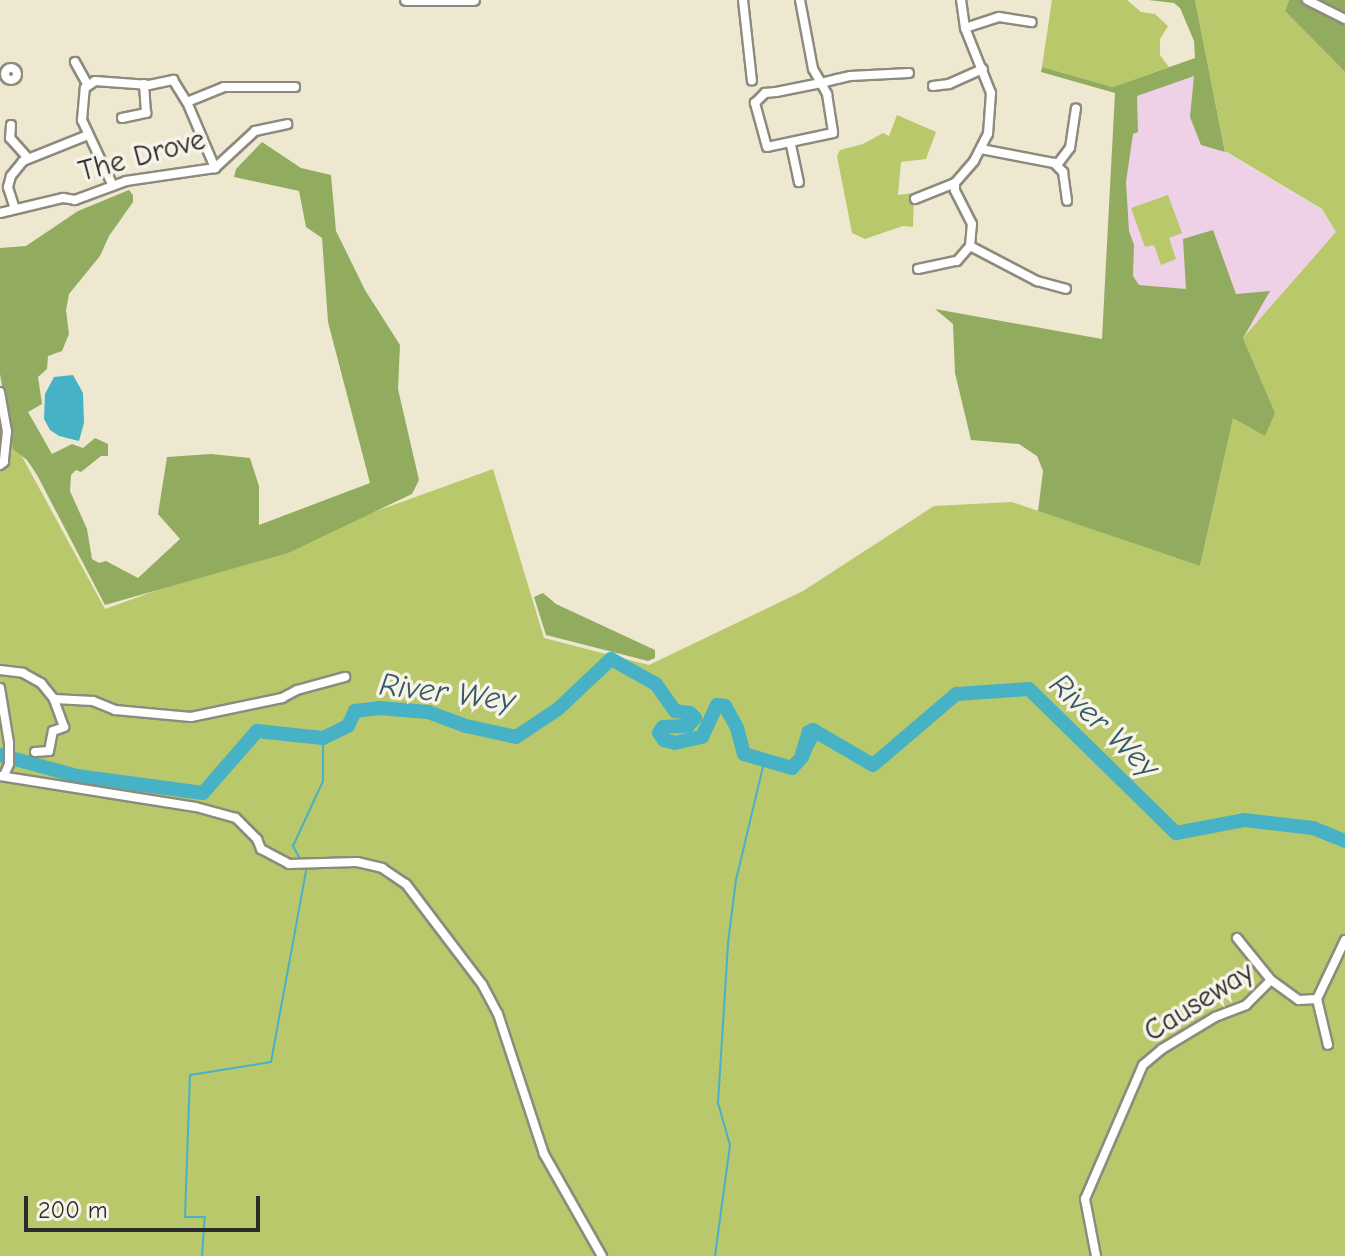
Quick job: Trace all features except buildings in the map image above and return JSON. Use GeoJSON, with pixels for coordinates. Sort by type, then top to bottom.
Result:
{"type":"FeatureCollection","features":[{"type":"Feature","properties":{"kind":"main road"},"geometry":{"type":"LineString","coordinates":[[406,0],[474,0]]}},
{"type":"Feature","properties":{"kind":"street"},"geometry":{"type":"LineString","coordinates":[[743,0],[752,81]]}},
{"type":"Feature","properties":{"kind":"street"},"geometry":{"type":"LineString","coordinates":[[800,0],[813,69],[821,83],[827,94],[833,133],[791,145],[770,148],[764,144],[756,99],[765,93],[821,83],[850,76],[909,73]]}},
{"type":"Feature","properties":{"kind":"street"},"geometry":{"type":"LineString","coordinates":[[915,199],[955,183],[981,149],[992,108],[983,69],[965,28],[961,0]]}},
{"type":"Feature","properties":{"kind":"street"},"geometry":{"type":"LineString","coordinates":[[1307,0],[1345,19]]}},
{"type":"Feature","properties":{"kind":"street"},"geometry":{"type":"LineString","coordinates":[[965,28],[999,17],[1032,22]]}},
{"type":"Feature","properties":{"kind":"street"},"geometry":{"type":"LineString","coordinates":[[75,62],[88,85]]}},
{"type":"Feature","properties":{"kind":"street"},"geometry":{"type":"LineString","coordinates":[[933,86],[949,84],[983,69]]}},
{"type":"Feature","properties":{"kind":"street"},"geometry":{"type":"LineString","coordinates":[[113,186],[88,135],[82,105],[88,85],[95,81],[144,84],[173,80],[187,102],[215,168]]}},
{"type":"Feature","properties":{"kind":"street"},"geometry":{"type":"LineString","coordinates":[[122,118],[146,113],[144,84]]}},
{"type":"Feature","properties":{"kind":"street"},"geometry":{"type":"LineString","coordinates":[[187,102],[215,88],[295,87]]}},
{"type":"Feature","properties":{"kind":"street"},"geometry":{"type":"LineString","coordinates":[[1057,165],[1070,148],[1076,108]]}},
{"type":"Feature","properties":{"kind":"street","name":"The Drove"},"geometry":{"type":"LineString","coordinates":[[0,213],[63,198],[75,200],[113,186],[215,168],[255,131],[287,124]]}},
{"type":"Feature","properties":{"kind":"street"},"geometry":{"type":"LineString","coordinates":[[11,125],[10,138],[28,158]]}},
{"type":"Feature","properties":{"kind":"street"},"geometry":{"type":"LineString","coordinates":[[15,209],[4,182],[16,168],[28,158],[88,135]]}},
{"type":"Feature","properties":{"kind":"street"},"geometry":{"type":"LineString","coordinates":[[791,145],[799,182]]}},
{"type":"Feature","properties":{"kind":"street"},"geometry":{"type":"LineString","coordinates":[[981,149],[1035,157],[1057,165],[1063,172],[1067,201]]}},
{"type":"Feature","properties":{"kind":"street"},"geometry":{"type":"LineString","coordinates":[[918,269],[957,261],[970,246],[972,224],[955,190],[955,183]]}},
{"type":"Feature","properties":{"kind":"street"},"geometry":{"type":"LineString","coordinates":[[970,246],[1037,281],[1066,289]]}},
{"type":"Feature","properties":{"kind":"street"},"geometry":{"type":"LineString","coordinates":[[0,392],[7,431],[4,462],[0,465]]}},
{"type":"Feature","properties":{"kind":"street"},"geometry":{"type":"LineString","coordinates":[[0,670],[23,673],[41,683],[54,699],[64,727],[53,731],[49,751],[35,752]]}},
{"type":"Feature","properties":{"kind":"street"},"geometry":{"type":"LineString","coordinates":[[54,699],[93,701],[115,710],[191,717],[282,698],[297,690],[345,677]]}},
{"type":"Feature","properties":{"kind":"street"},"geometry":{"type":"LineString","coordinates":[[0,688],[9,743],[9,764],[2,776],[196,807],[236,818],[257,839],[261,849],[289,864],[357,862],[382,868],[406,884],[482,984],[498,1014],[544,1154],[602,1256]]}},
{"type":"Feature","properties":{"kind":"street"},"geometry":{"type":"LineString","coordinates":[[1237,938],[1271,980]]}},
{"type":"Feature","properties":{"kind":"street"},"geometry":{"type":"LineString","coordinates":[[1328,1045],[1317,999],[1345,940]]}},
{"type":"Feature","properties":{"kind":"street","name":"Causeway"},"geometry":{"type":"LineString","coordinates":[[1096,1256],[1085,1199],[1143,1065],[1162,1049],[1215,1017],[1246,1005],[1271,980],[1299,1000],[1317,999]]}},
{"type":"Feature","properties":{"kind":"shaded area"},"geometry":{"type":"Polygon","coordinates":[[[1207,61],[1225,152],[1322,210],[1336,232],[1243,338],[1104,297],[1115,93],[1207,61]]]}},
{"type":"Feature","properties":{"kind":"green space"},"geometry":{"type":"Polygon","coordinates":[[[1052,0],[1127,0],[1141,12],[1155,14],[1168,26],[1160,39],[1160,55],[1169,67],[1113,87],[1042,67],[1052,0]]]}},
{"type":"Feature","properties":{"kind":"green space"},"geometry":{"type":"Polygon","coordinates":[[[1148,0],[1195,0],[1225,152],[1201,145],[1190,117],[1194,76],[1137,96],[1138,132],[1133,134],[1126,182],[1129,231],[1134,245],[1133,276],[1139,285],[1186,289],[1183,239],[1213,230],[1236,294],[1270,291],[1243,338],[1275,413],[1265,436],[1233,418],[1200,566],[1038,511],[1043,471],[1037,456],[1019,444],[971,440],[955,373],[953,324],[935,309],[1102,339],[1115,93],[1041,72],[1042,67],[1113,87],[1195,58],[1194,41],[1180,8],[1174,3],[1148,0]]]}},
{"type":"Feature","properties":{"kind":"green space"},"geometry":{"type":"Polygon","coordinates":[[[1195,0],[1289,0],[1285,11],[1345,72],[1345,1256],[0,1256],[0,416],[105,609],[493,469],[544,638],[649,665],[803,591],[934,506],[1012,502],[1200,566],[1233,417],[1275,414],[1243,338],[1336,232],[1322,209],[1225,151],[1195,0]]]}},
{"type":"Feature","properties":{"kind":"green space"},"geometry":{"type":"Polygon","coordinates":[[[1289,0],[1345,0],[1345,72],[1285,11],[1289,0]]]}},
{"type":"Feature","properties":{"kind":"green space"},"geometry":{"type":"Polygon","coordinates":[[[897,115],[936,132],[926,159],[901,162],[898,195],[914,193],[913,227],[903,226],[865,239],[852,233],[837,156],[840,150],[863,144],[883,133],[889,136],[897,115]]]}},
{"type":"Feature","properties":{"kind":"green space"},"geometry":{"type":"Polygon","coordinates":[[[262,142],[301,168],[331,175],[336,231],[365,290],[400,345],[398,389],[419,480],[412,494],[288,553],[105,605],[37,475],[27,460],[13,449],[0,374],[0,248],[26,246],[78,211],[129,190],[133,195],[133,202],[109,236],[100,256],[69,294],[66,310],[69,334],[62,351],[48,356],[47,369],[38,377],[42,404],[28,412],[52,454],[72,444],[83,448],[95,438],[108,444],[108,456],[101,456],[81,472],[76,470],[71,475],[70,491],[87,529],[92,559],[99,563],[106,561],[138,578],[180,539],[158,514],[167,457],[211,454],[250,458],[259,486],[259,525],[370,483],[328,322],[322,238],[306,227],[299,191],[234,177],[236,169],[262,142]]]}},
{"type":"Feature","properties":{"kind":"green space"},"geometry":{"type":"Polygon","coordinates":[[[1168,195],[1182,233],[1169,238],[1176,259],[1161,265],[1154,245],[1145,247],[1131,208],[1168,195]]]}},
{"type":"Feature","properties":{"kind":"green space"},"geometry":{"type":"Polygon","coordinates":[[[543,593],[556,604],[655,650],[655,658],[648,661],[546,635],[534,597],[543,593]]]}},
{"type":"Feature","properties":{"kind":"water"},"geometry":{"type":"Polygon","coordinates":[[[73,375],[83,393],[84,423],[79,441],[59,436],[50,430],[44,419],[45,394],[54,377],[73,375]]]}},
{"type":"Feature","properties":{"kind":"water"},"geometry":{"type":"Polygon","coordinates":[[[811,723],[822,733],[807,759],[801,758],[795,753],[803,727],[811,723]]]}},
{"type":"Feature","properties":{"kind":"waterway","name":"River Wey"},"geometry":{"type":"LineString","coordinates":[[0,755],[77,776],[203,793],[257,731],[323,738],[348,726],[355,711],[379,708],[428,712],[466,726],[516,737],[558,709],[611,659],[656,684],[675,711],[690,713],[695,718],[688,726],[663,727],[659,733],[664,740],[675,743],[702,737],[717,705],[725,706],[737,728],[744,754],[792,768],[802,757],[813,730],[873,765],[956,694],[1029,689],[1176,833],[1244,820],[1313,828],[1345,841]]}},
{"type":"Feature","properties":{"kind":"waterway"},"geometry":{"type":"LineString","coordinates":[[299,857],[293,846],[323,781],[323,738]]}},
{"type":"Feature","properties":{"kind":"waterway"},"geometry":{"type":"LineString","coordinates":[[715,1256],[730,1145],[718,1103],[728,943],[736,880],[765,758]]}},
{"type":"Feature","properties":{"kind":"waterway"},"geometry":{"type":"LineString","coordinates":[[202,1256],[205,1217],[185,1217],[190,1075],[271,1062],[306,871]]}}]}
